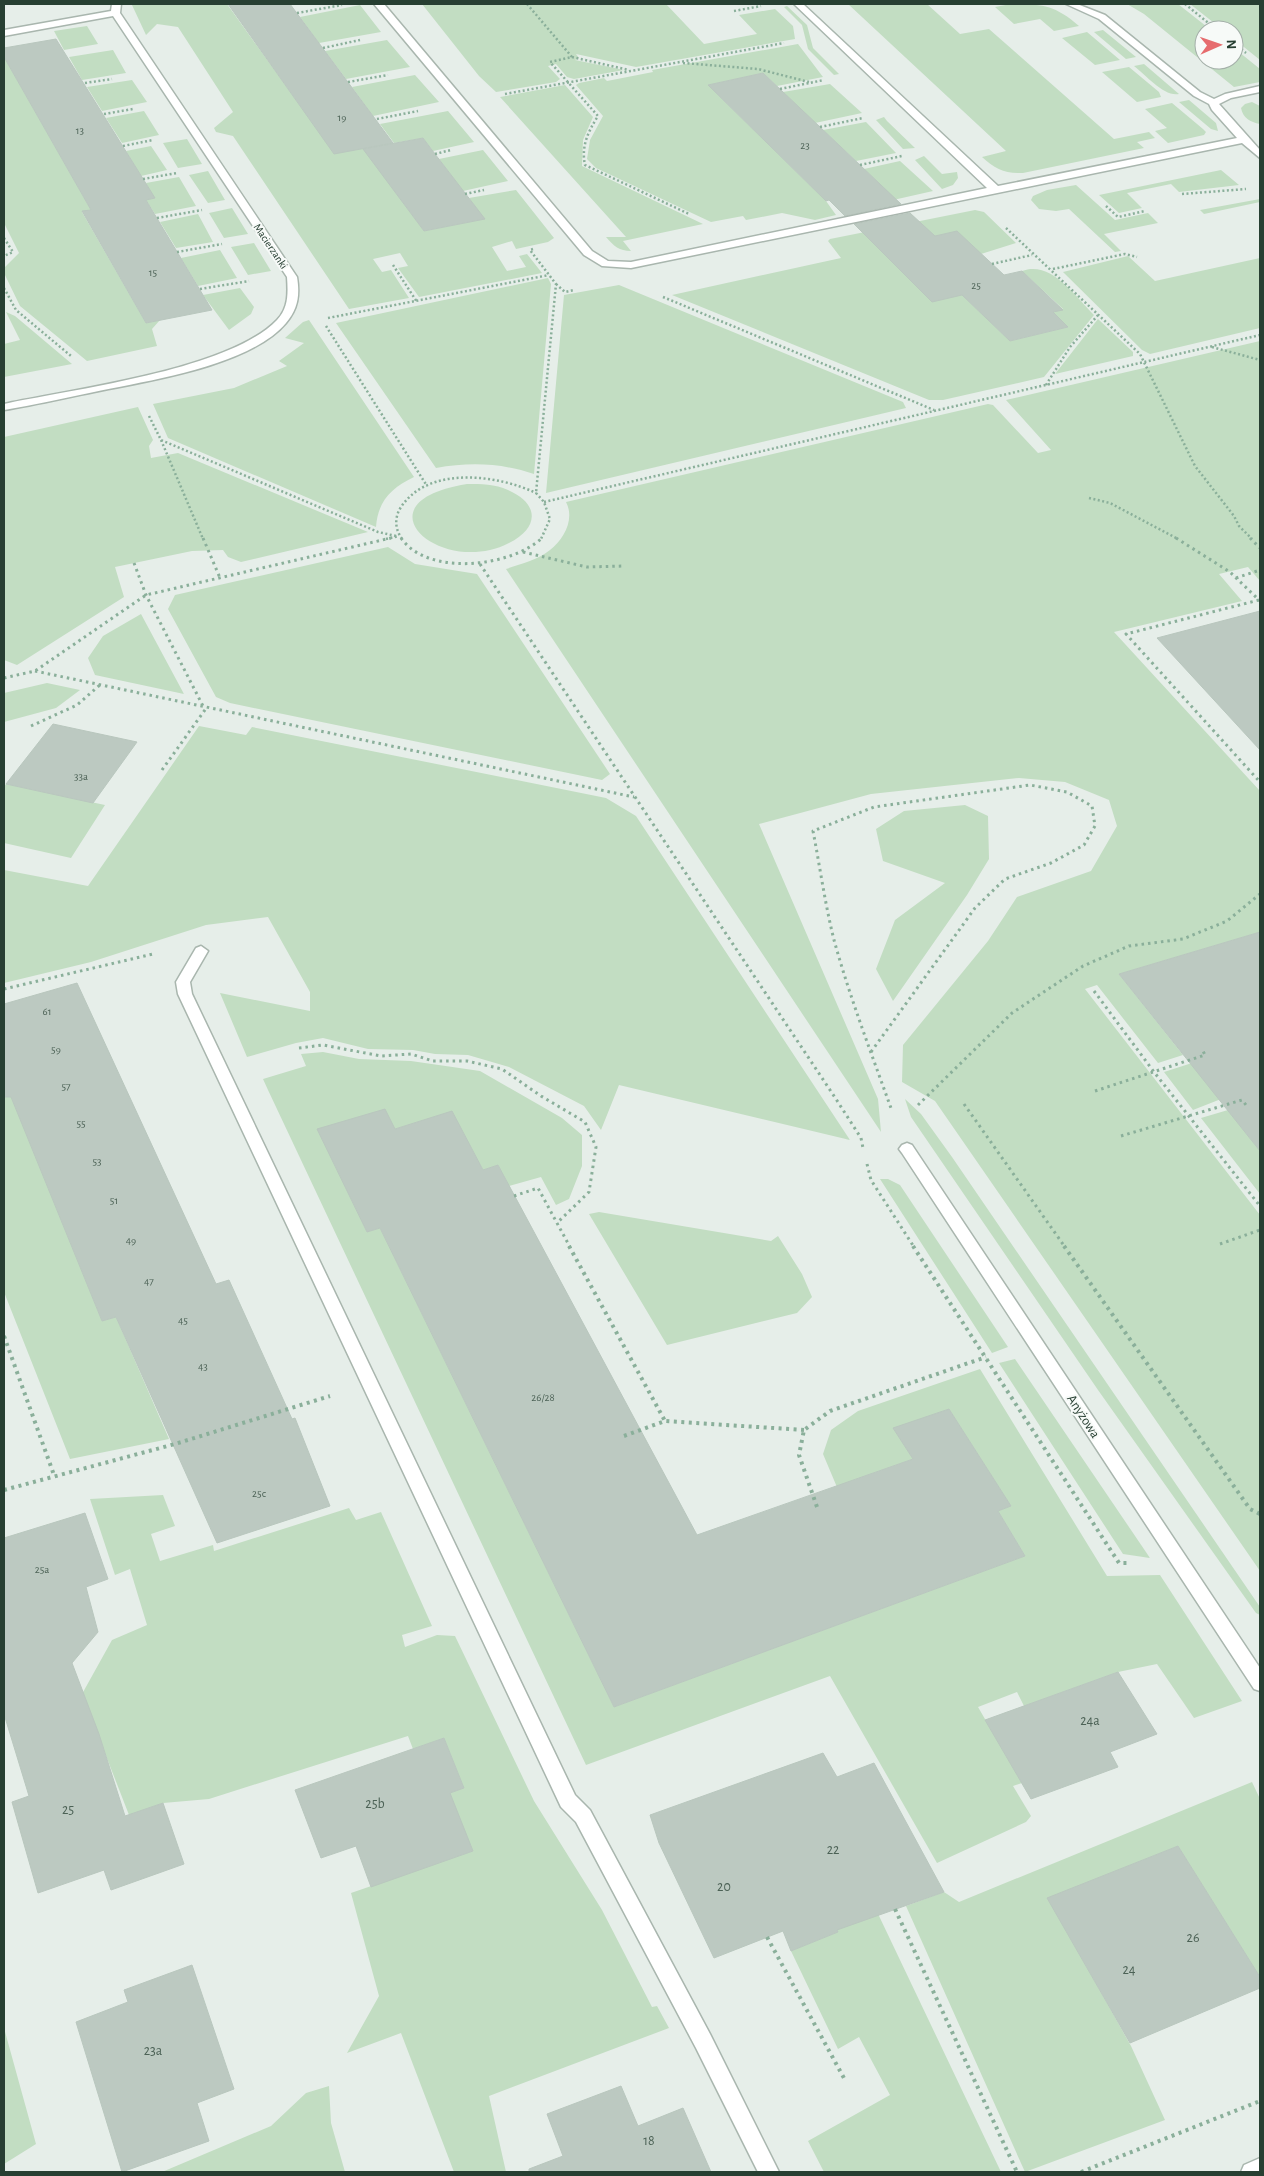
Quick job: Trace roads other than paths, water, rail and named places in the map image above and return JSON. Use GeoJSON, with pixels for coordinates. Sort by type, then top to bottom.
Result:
{"type":"FeatureCollection","features":[{"type":"Feature","properties":{"kind":"street"},"geometry":{"type":"LineString","coordinates":[[379,4],[588,253],[606,264],[616,266],[640,263],[947,201],[996,189],[1006,189],[1243,139]]}},
{"type":"Feature","properties":{"kind":"street"},"geometry":{"type":"LineString","coordinates":[[798,4],[990,186],[996,189]]}},
{"type":"Feature","properties":{"kind":"street"},"geometry":{"type":"LineString","coordinates":[[1070,4],[1102,17],[1197,94],[1214,103],[1215,108],[1260,155]]}},
{"type":"Feature","properties":{"kind":"street"},"geometry":{"type":"LineString","coordinates":[[4,33],[116,8]]}},
{"type":"Feature","properties":{"kind":"street","name":"Macierzanki"},"geometry":{"type":"LineString","coordinates":[[4,407],[133,381],[202,364],[251,345],[281,322],[290,310],[294,294],[292,277],[116,8]]}},
{"type":"Feature","properties":{"kind":"street"},"geometry":{"type":"LineString","coordinates":[[1214,103],[1228,96],[1260,90]]}},
{"type":"Feature","properties":{"kind":"street"},"geometry":{"type":"LineString","coordinates":[[201,951],[183,982],[185,994],[568,1801],[583,1816],[703,2041],[769,2172]]}},
{"type":"Feature","properties":{"kind":"street","name":"Anyżowa"},"geometry":{"type":"LineString","coordinates":[[907,1149],[1260,1683]]}},
{"type":"Feature","properties":{"kind":"street"},"geometry":{"type":"LineString","coordinates":[[1251,2172],[1260,2168]]}}]}
